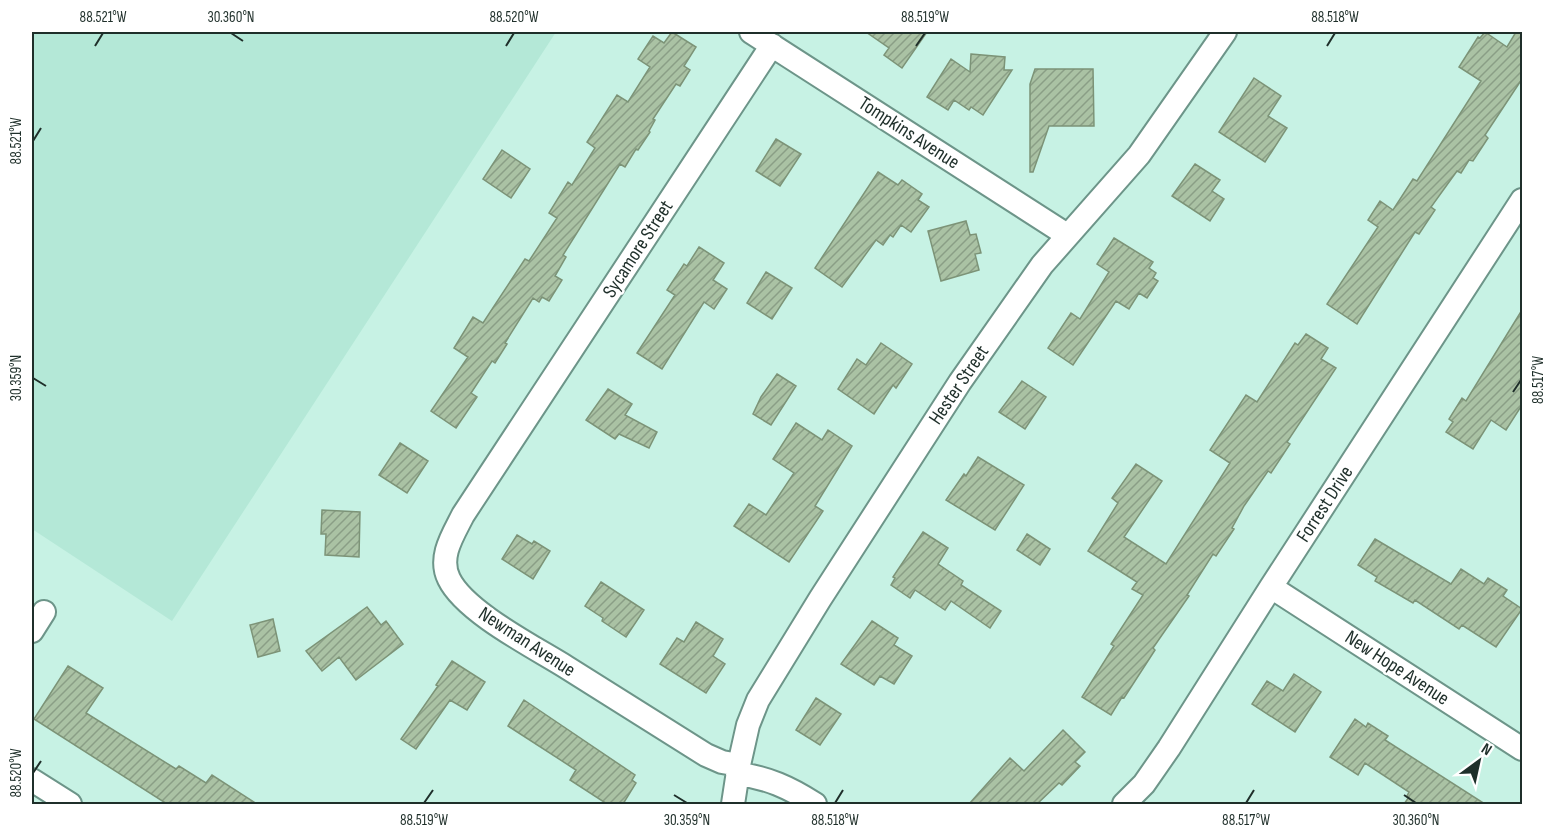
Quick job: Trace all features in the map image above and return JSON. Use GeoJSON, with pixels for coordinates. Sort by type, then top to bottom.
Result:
{"type":"FeatureCollection","features":[{"type":"Feature","properties":{"kind":"street","name":"Tompkins Avenue"},"geometry":{"type":"LineString","coordinates":[[751,32],[1067,235]]}},
{"type":"Feature","properties":{"kind":"street","name":"Hester Street"},"geometry":{"type":"LineString","coordinates":[[733,804],[748,725],[758,700],[808,619],[960,382],[1042,265],[1139,155],[1225,32]]}},
{"type":"Feature","properties":{"kind":"street","name":"Sycamore Street"},"geometry":{"type":"LineString","coordinates":[[505,452],[772,45]]}},
{"type":"Feature","properties":{"kind":"street","name":"Forrest Drive"},"geometry":{"type":"LineString","coordinates":[[1124,804],[1144,784],[1169,748],[1522,200]]}},
{"type":"Feature","properties":{"kind":"street","name":"Newman Avenue"},"geometry":{"type":"LineString","coordinates":[[505,452],[463,515],[448,545],[445,562],[448,578],[458,593],[467,603],[502,627],[706,755],[751,775],[781,784],[815,804]]}},
{"type":"Feature","properties":{"kind":"street","name":"New Hope Avenue"},"geometry":{"type":"LineString","coordinates":[[1271,587],[1522,749]]}},
{"type":"Feature","properties":{"kind":"street"},"geometry":{"type":"LineString","coordinates":[[32,780],[70,804]]}},
{"type":"Feature","properties":{"kind":"shaded area"},"geometry":{"type":"Polygon","coordinates":[[[32,32],[556,32],[172,621],[32,529],[32,32]]]}},
{"type":"Feature","properties":{"kind":"building"},"geometry":{"type":"Polygon","coordinates":[[[672,32],[696,47],[684,66],[690,70],[680,86],[676,84],[653,119],[655,120],[650,132],[638,150],[636,149],[625,167],[620,164],[563,255],[566,257],[555,276],[562,280],[549,301],[542,297],[539,302],[533,298],[495,363],[492,361],[471,393],[477,397],[456,428],[431,411],[468,357],[454,348],[473,317],[483,323],[525,259],[529,261],[557,218],[549,213],[568,182],[572,185],[595,148],[587,142],[617,95],[628,102],[650,67],[638,59],[653,36],[664,43],[672,32]]]}},
{"type":"Feature","properties":{"kind":"building"},"geometry":{"type":"Polygon","coordinates":[[[866,32],[927,32],[902,68],[884,55],[889,48],[866,32]]]}},
{"type":"Feature","properties":{"kind":"building"},"geometry":{"type":"Polygon","coordinates":[[[1485,32],[1507,47],[1516,32],[1522,32],[1522,79],[1485,135],[1488,138],[1473,161],[1469,160],[1461,173],[1457,171],[1431,207],[1435,210],[1419,234],[1415,232],[1357,324],[1327,304],[1378,227],[1368,220],[1380,201],[1393,210],[1413,179],[1417,181],[1481,81],[1459,67],[1478,37],[1480,38],[1485,32]]]}},
{"type":"Feature","properties":{"kind":"building"},"geometry":{"type":"Polygon","coordinates":[[[971,54],[1005,57],[1004,70],[1012,70],[983,115],[971,107],[969,110],[954,100],[948,110],[927,97],[951,59],[970,72],[971,54]]]}},
{"type":"Feature","properties":{"kind":"building"},"geometry":{"type":"Polygon","coordinates":[[[1035,69],[1093,69],[1094,126],[1049,126],[1033,172],[1030,172],[1030,84],[1035,69]]]}},
{"type":"Feature","properties":{"kind":"building"},"geometry":{"type":"Polygon","coordinates":[[[1254,78],[1281,96],[1268,116],[1287,128],[1265,162],[1219,132],[1254,78]]]}},
{"type":"Feature","properties":{"kind":"building"},"geometry":{"type":"Polygon","coordinates":[[[776,139],[801,154],[780,186],[756,171],[776,139]]]}},
{"type":"Feature","properties":{"kind":"building"},"geometry":{"type":"Polygon","coordinates":[[[502,150],[530,169],[511,198],[483,179],[502,150]]]}},
{"type":"Feature","properties":{"kind":"building"},"geometry":{"type":"Polygon","coordinates":[[[1195,164],[1220,180],[1212,191],[1224,199],[1210,221],[1172,196],[1195,164]]]}},
{"type":"Feature","properties":{"kind":"building"},"geometry":{"type":"Polygon","coordinates":[[[878,172],[898,185],[902,180],[922,194],[918,200],[929,207],[911,232],[901,225],[893,237],[890,235],[883,245],[876,240],[842,287],[815,268],[878,172]]]}},
{"type":"Feature","properties":{"kind":"building"},"geometry":{"type":"Polygon","coordinates":[[[966,221],[970,235],[976,234],[981,253],[975,254],[979,270],[941,281],[928,231],[966,221]]]}},
{"type":"Feature","properties":{"kind":"building"},"geometry":{"type":"Polygon","coordinates":[[[1114,238],[1153,262],[1149,268],[1156,273],[1153,278],[1158,281],[1147,298],[1139,293],[1129,309],[1116,301],[1073,365],[1048,348],[1071,313],[1080,319],[1109,272],[1097,264],[1114,238]]]}},
{"type":"Feature","properties":{"kind":"building"},"geometry":{"type":"Polygon","coordinates":[[[699,247],[724,263],[713,280],[727,289],[714,309],[704,302],[662,369],[637,353],[675,295],[667,290],[684,264],[687,266],[699,247]]]}},
{"type":"Feature","properties":{"kind":"building"},"geometry":{"type":"Polygon","coordinates":[[[766,272],[792,288],[772,319],[747,303],[766,272]]]}},
{"type":"Feature","properties":{"kind":"building"},"geometry":{"type":"Polygon","coordinates":[[[1522,310],[1522,405],[1506,430],[1491,420],[1473,449],[1446,432],[1453,422],[1449,419],[1462,398],[1466,401],[1522,310]]]}},
{"type":"Feature","properties":{"kind":"building"},"geometry":{"type":"Polygon","coordinates":[[[1306,334],[1328,348],[1321,359],[1336,368],[1287,442],[1290,444],[1271,473],[1268,471],[1244,506],[1232,528],[1234,529],[1216,556],[1213,554],[1187,595],[1189,596],[1153,648],[1155,650],[1111,715],[1082,697],[1114,646],[1111,644],[1143,595],[1132,589],[1137,582],[1088,551],[1118,503],[1112,498],[1136,464],[1162,481],[1124,537],[1166,564],[1230,463],[1210,450],[1246,395],[1257,402],[1295,343],[1298,345],[1306,334]]]}},
{"type":"Feature","properties":{"kind":"building"},"geometry":{"type":"Polygon","coordinates":[[[881,343],[912,364],[896,388],[893,385],[874,414],[838,389],[857,359],[866,365],[881,343]]]}},
{"type":"Feature","properties":{"kind":"building"},"geometry":{"type":"Polygon","coordinates":[[[777,374],[796,386],[771,425],[753,414],[761,397],[777,374]]]}},
{"type":"Feature","properties":{"kind":"building"},"geometry":{"type":"Polygon","coordinates":[[[1022,381],[1046,397],[1025,429],[999,412],[1022,381]]]}},
{"type":"Feature","properties":{"kind":"building"},"geometry":{"type":"Polygon","coordinates":[[[608,389],[632,404],[625,415],[657,432],[649,448],[619,434],[615,439],[586,420],[608,389]]]}},
{"type":"Feature","properties":{"kind":"building"},"geometry":{"type":"Polygon","coordinates":[[[796,423],[822,440],[828,430],[852,446],[815,506],[823,511],[789,562],[734,526],[749,504],[766,515],[794,473],[773,459],[796,423]]]}},
{"type":"Feature","properties":{"kind":"building"},"geometry":{"type":"Polygon","coordinates":[[[400,443],[428,461],[407,493],[379,475],[400,443]]]}},
{"type":"Feature","properties":{"kind":"building"},"geometry":{"type":"Polygon","coordinates":[[[978,457],[1024,485],[995,530],[946,500],[978,457]]]}},
{"type":"Feature","properties":{"kind":"building"},"geometry":{"type":"Polygon","coordinates":[[[322,510],[360,512],[359,557],[325,555],[326,534],[321,534],[322,510]]]}},
{"type":"Feature","properties":{"kind":"building"},"geometry":{"type":"Polygon","coordinates":[[[923,532],[948,548],[938,564],[963,581],[961,585],[1001,611],[990,628],[951,601],[945,610],[915,590],[910,598],[891,585],[895,578],[893,577],[923,532]]]}},
{"type":"Feature","properties":{"kind":"building"},"geometry":{"type":"Polygon","coordinates":[[[1027,534],[1050,549],[1040,565],[1017,550],[1027,534]]]}},
{"type":"Feature","properties":{"kind":"building"},"geometry":{"type":"Polygon","coordinates":[[[517,535],[532,544],[534,541],[550,551],[533,579],[502,559],[517,535]]]}},
{"type":"Feature","properties":{"kind":"building"},"geometry":{"type":"Polygon","coordinates":[[[1375,539],[1451,584],[1461,569],[1484,584],[1488,578],[1507,590],[1503,596],[1522,609],[1496,647],[1462,625],[1459,629],[1415,600],[1413,603],[1375,581],[1377,577],[1358,565],[1375,539]]]}},
{"type":"Feature","properties":{"kind":"building"},"geometry":{"type":"Polygon","coordinates":[[[601,582],[644,610],[626,637],[585,606],[601,582]]]}},
{"type":"Feature","properties":{"kind":"building"},"geometry":{"type":"Polygon","coordinates":[[[367,607],[381,625],[386,621],[403,644],[356,680],[339,657],[322,671],[306,651],[367,607]]]}},
{"type":"Feature","properties":{"kind":"building"},"geometry":{"type":"Polygon","coordinates":[[[273,619],[280,651],[258,657],[250,625],[273,619]]]}},
{"type":"Feature","properties":{"kind":"building"},"geometry":{"type":"Polygon","coordinates":[[[872,621],[898,638],[894,645],[912,656],[894,684],[880,676],[874,685],[841,664],[872,621]]]}},
{"type":"Feature","properties":{"kind":"building"},"geometry":{"type":"Polygon","coordinates":[[[696,622],[723,639],[713,656],[725,664],[706,693],[660,664],[677,638],[684,642],[696,622]]]}},
{"type":"Feature","properties":{"kind":"building"},"geometry":{"type":"Polygon","coordinates":[[[452,661],[485,682],[467,710],[450,700],[416,749],[401,739],[438,686],[436,685],[452,661]]]}},
{"type":"Feature","properties":{"kind":"building"},"geometry":{"type":"Polygon","coordinates":[[[68,666],[103,688],[86,713],[176,769],[179,766],[206,783],[212,775],[257,804],[167,804],[34,719],[68,666]]]}},
{"type":"Feature","properties":{"kind":"building"},"geometry":{"type":"Polygon","coordinates":[[[1294,674],[1321,692],[1295,732],[1252,704],[1267,681],[1283,691],[1294,674]]]}},
{"type":"Feature","properties":{"kind":"building"},"geometry":{"type":"Polygon","coordinates":[[[816,698],[841,714],[820,745],[796,730],[816,698]]]}},
{"type":"Feature","properties":{"kind":"building"},"geometry":{"type":"Polygon","coordinates":[[[524,700],[635,775],[632,780],[636,783],[623,804],[607,804],[570,780],[576,770],[508,726],[524,700]]]}},
{"type":"Feature","properties":{"kind":"building"},"geometry":{"type":"Polygon","coordinates":[[[1355,719],[1366,727],[1368,723],[1388,736],[1385,740],[1485,804],[1404,804],[1409,797],[1407,796],[1409,792],[1365,763],[1358,775],[1330,757],[1355,719]]]}},
{"type":"Feature","properties":{"kind":"building"},"geometry":{"type":"Polygon","coordinates":[[[1063,730],[1085,752],[1075,762],[1080,766],[1062,785],[1059,783],[1037,804],[969,804],[1010,758],[1024,771],[1063,730]]]}}]}
